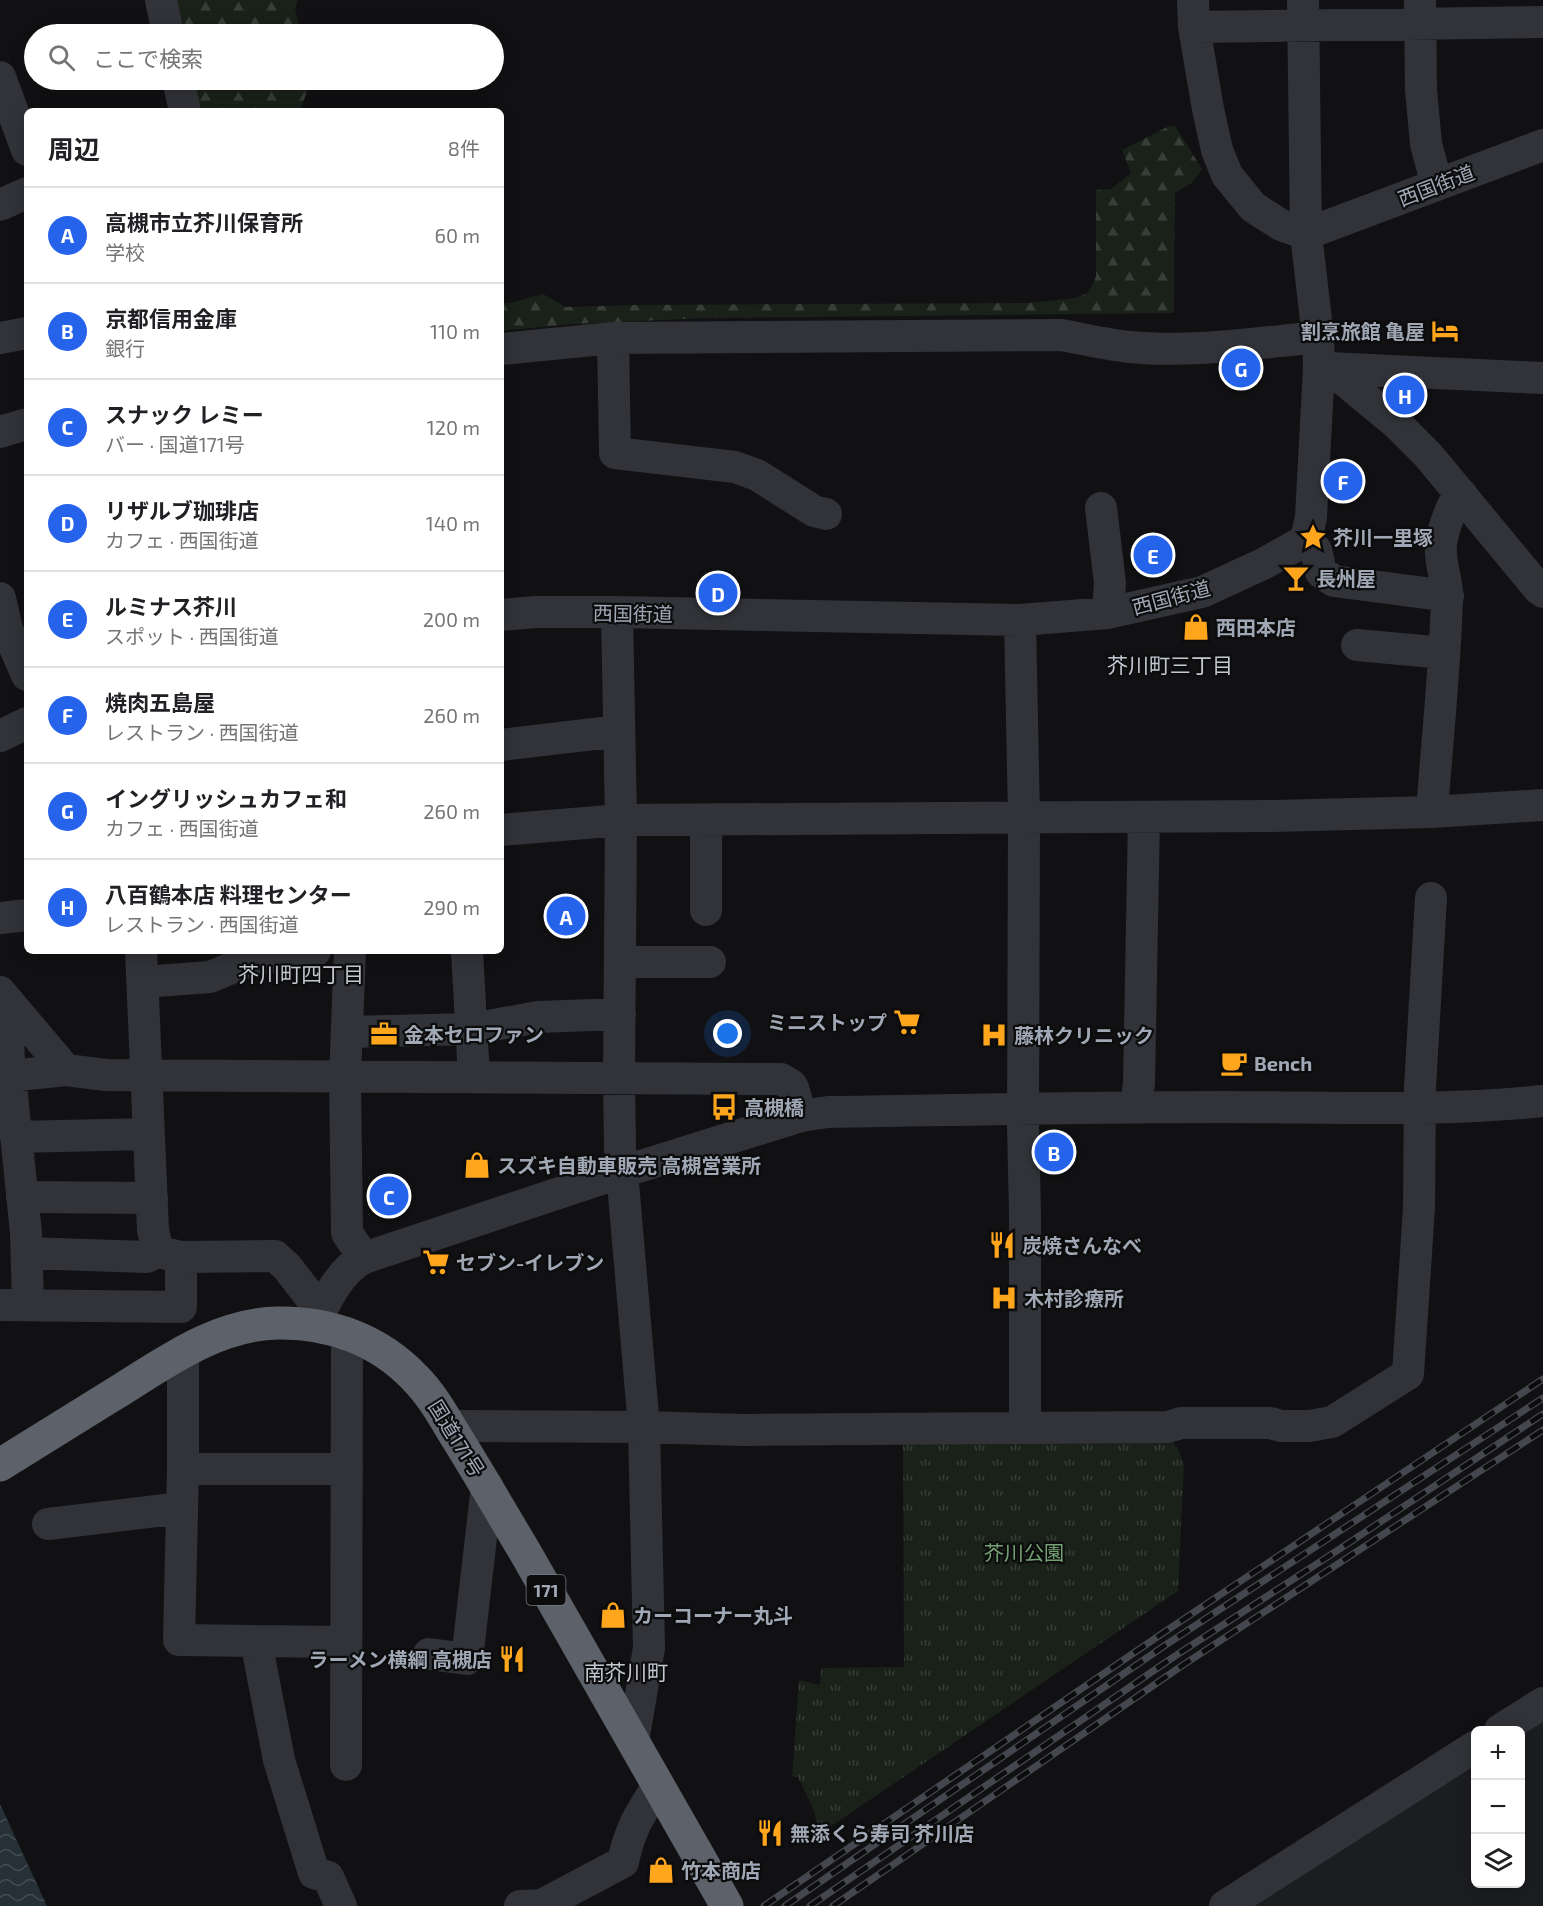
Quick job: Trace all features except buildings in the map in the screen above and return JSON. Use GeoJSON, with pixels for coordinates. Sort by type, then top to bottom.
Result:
{"type":"FeatureCollection","features":[{"type":"Feature","properties":{"kind":"highway","name":"国道171号"},"geometry":{"type":"LineString","coordinates":[[0,1465],[183,1351],[218,1336],[252,1326],[318,1318],[383,1351],[407,1370],[429,1393],[450,1426],[487,1486],[728,1906]]}},
{"type":"Feature","properties":{"kind":"street"},"geometry":{"type":"LineString","coordinates":[[161,0],[166,24]]}},
{"type":"Feature","properties":{"kind":"street"},"geometry":{"type":"LineString","coordinates":[[1420,12],[1420,90],[1426,144],[1437,185]]}},
{"type":"Feature","properties":{"kind":"street"},"geometry":{"type":"LineString","coordinates":[[1306,234],[1281,225],[1253,207],[1227,175],[1217,150],[1210,119],[1194,14],[1420,12],[1543,22]]}},
{"type":"Feature","properties":{"kind":"street"},"geometry":{"type":"LineString","coordinates":[[1303,13],[1306,234],[1322,357],[1311,517],[1306,540],[1316,550],[1321,572],[1334,581],[1448,596]]}},
{"type":"Feature","properties":{"kind":"street"},"geometry":{"type":"LineString","coordinates":[[0,77],[24,142]]}},
{"type":"Feature","properties":{"kind":"street"},"geometry":{"type":"LineString","coordinates":[[180,90],[183,108]]}},
{"type":"Feature","properties":{"kind":"street","name":"西国街道"},"geometry":{"type":"LineString","coordinates":[[1306,234],[1543,145]]}},
{"type":"Feature","properties":{"kind":"street"},"geometry":{"type":"LineString","coordinates":[[0,205],[24,194]]}},
{"type":"Feature","properties":{"kind":"street"},"geometry":{"type":"LineString","coordinates":[[0,338],[24,334]]}},
{"type":"Feature","properties":{"kind":"street"},"geometry":{"type":"LineString","coordinates":[[504,349],[613,338],[1061,335],[1130,347],[1179,348],[1231,345],[1322,357],[1543,378]]}},
{"type":"Feature","properties":{"kind":"street"},"geometry":{"type":"LineString","coordinates":[[613,338],[615,453],[735,467],[757,475],[814,511],[826,514]]}},
{"type":"Feature","properties":{"kind":"street"},"geometry":{"type":"LineString","coordinates":[[1322,357],[1428,455],[1543,592]]}},
{"type":"Feature","properties":{"kind":"street"},"geometry":{"type":"LineString","coordinates":[[0,432],[24,425]]}},
{"type":"Feature","properties":{"kind":"street"},"geometry":{"type":"LineString","coordinates":[[1432,812],[1448,596],[1441,560],[1441,544],[1444,529],[1456,499],[1461,494]]}},
{"type":"Feature","properties":{"kind":"street"},"geometry":{"type":"LineString","coordinates":[[1101,508],[1110,583],[1108,613]]}},
{"type":"Feature","properties":{"kind":"street","name":"西国街道"},"geometry":{"type":"LineString","coordinates":[[504,615],[536,612],[617,612],[1020,620],[1108,613],[1202,592],[1263,564],[1306,540]]}},
{"type":"Feature","properties":{"kind":"street"},"geometry":{"type":"LineString","coordinates":[[0,598],[7,629],[24,668]]}},
{"type":"Feature","properties":{"kind":"street"},"geometry":{"type":"LineString","coordinates":[[617,612],[621,820],[619,1077],[622,1172],[644,1427],[649,1648],[633,1741]]}},
{"type":"Feature","properties":{"kind":"street"},"geometry":{"type":"LineString","coordinates":[[1020,620],[1024,819],[1025,1428]]}},
{"type":"Feature","properties":{"kind":"street"},"geometry":{"type":"LineString","coordinates":[[1357,645],[1444,653]]}},
{"type":"Feature","properties":{"kind":"street"},"geometry":{"type":"LineString","coordinates":[[0,736],[24,724]]}},
{"type":"Feature","properties":{"kind":"street"},"geometry":{"type":"LineString","coordinates":[[504,745],[619,731]]}},
{"type":"Feature","properties":{"kind":"street"},"geometry":{"type":"LineString","coordinates":[[504,830],[621,820],[1024,819],[1432,812],[1543,805]]}},
{"type":"Feature","properties":{"kind":"street"},"geometry":{"type":"LineString","coordinates":[[1136,1107],[1139,1083],[1144,817]]}},
{"type":"Feature","properties":{"kind":"street"},"geometry":{"type":"LineString","coordinates":[[706,820],[706,910]]}},
{"type":"Feature","properties":{"kind":"street"},"geometry":{"type":"LineString","coordinates":[[450,1426],[743,1430],[1168,1427],[1181,1423],[1270,1423],[1281,1426],[1309,1426],[1332,1422],[1408,1374],[1419,1208],[1420,1109],[1431,898]]}},
{"type":"Feature","properties":{"kind":"street"},"geometry":{"type":"LineString","coordinates":[[0,918],[24,915]]}},
{"type":"Feature","properties":{"kind":"street"},"geometry":{"type":"LineString","coordinates":[[5,1007],[5,1076],[16,1137],[22,1197],[14,1305],[181,1307],[169,1255],[153,1230],[141,954]]}},
{"type":"Feature","properties":{"kind":"street"},"geometry":{"type":"LineString","coordinates":[[143,982],[210,977],[251,960],[294,954]]}},
{"type":"Feature","properties":{"kind":"street"},"geometry":{"type":"LineString","coordinates":[[350,954],[345,1076],[347,1233],[364,1258]]}},
{"type":"Feature","properties":{"kind":"street"},"geometry":{"type":"LineString","coordinates":[[467,954],[474,1077]]}},
{"type":"Feature","properties":{"kind":"street"},"geometry":{"type":"LineString","coordinates":[[621,962],[710,962]]}},
{"type":"Feature","properties":{"kind":"street"},"geometry":{"type":"LineString","coordinates":[[5,1007],[66,1070]]}},
{"type":"Feature","properties":{"kind":"street"},"geometry":{"type":"LineString","coordinates":[[347,1032],[472,1029],[538,1017],[620,1014]]}},
{"type":"Feature","properties":{"kind":"street"},"geometry":{"type":"LineString","coordinates":[[5,1076],[66,1070],[106,1075],[781,1078],[791,1084],[801,1116]]}},
{"type":"Feature","properties":{"kind":"street"},"geometry":{"type":"LineString","coordinates":[[18,1242],[147,1257],[169,1255],[275,1256],[287,1268],[318,1318],[345,1272],[350,1266],[364,1258],[622,1172],[801,1116],[828,1112],[1023,1108],[1420,1109],[1500,1106],[1543,1101]]}},
{"type":"Feature","properties":{"kind":"street"},"geometry":{"type":"LineString","coordinates":[[16,1137],[149,1134]]}},
{"type":"Feature","properties":{"kind":"street"},"geometry":{"type":"LineString","coordinates":[[22,1197],[152,1198]]}},
{"type":"Feature","properties":{"kind":"street"},"geometry":{"type":"LineString","coordinates":[[346,1765],[347,1333]]}},
{"type":"Feature","properties":{"kind":"street"},"geometry":{"type":"LineString","coordinates":[[183,1351],[183,1469],[178,1640],[346,1642]]}},
{"type":"Feature","properties":{"kind":"street"},"geometry":{"type":"LineString","coordinates":[[183,1469],[347,1469]]}},
{"type":"Feature","properties":{"kind":"street"},"geometry":{"type":"LineString","coordinates":[[429,1654],[467,1659],[487,1486]]}},
{"type":"Feature","properties":{"kind":"street"},"geometry":{"type":"LineString","coordinates":[[48,1524],[182,1508]]}},
{"type":"Feature","properties":{"kind":"street"},"geometry":{"type":"LineString","coordinates":[[256,1641],[279,1760],[314,1873],[328,1877],[341,1906]]}},
{"type":"Feature","properties":{"kind":"street"},"geometry":{"type":"LineString","coordinates":[[1508,1726],[1543,1703]]}},
{"type":"Feature","properties":{"kind":"street"},"geometry":{"type":"LineString","coordinates":[[1225,1906],[1471,1749]]}},
{"type":"Feature","properties":{"kind":"street"},"geometry":{"type":"LineString","coordinates":[[520,1906],[542,1905],[623,1862],[627,1841],[635,1821],[658,1786]]}},
{"type":"Feature","properties":{"kind":"shaded area"},"geometry":{"type":"Polygon","coordinates":[[[1543,1716],[1543,1906],[1245,1906],[1471,1762],[1471,1888],[1525,1888],[1525,1728],[1543,1716]]]}},
{"type":"Feature","properties":{"kind":"green space"},"geometry":{"type":"Polygon","coordinates":[[[173,0],[298,0],[295,8],[299,24],[179,24],[173,0]]]}},
{"type":"Feature","properties":{"kind":"green space"},"geometry":{"type":"Polygon","coordinates":[[[194,90],[307,90],[301,108],[197,108],[194,90]]]}},
{"type":"Feature","properties":{"kind":"green space"},"geometry":{"type":"Polygon","coordinates":[[[1169,126],[1175,126],[1202,169],[1192,183],[1175,193],[1174,313],[707,318],[573,324],[504,331],[504,303],[543,294],[566,307],[1028,303],[1075,298],[1088,293],[1096,277],[1096,190],[1111,189],[1131,173],[1122,150],[1169,126]]]}},
{"type":"Feature","properties":{"kind":"green space","name":"芥川公園"},"geometry":{"type":"Polygon","coordinates":[[[1166,1432],[1178,1449],[1184,1464],[1178,1591],[821,1833],[812,1806],[798,1777],[792,1776],[799,1680],[820,1685],[821,1668],[904,1667],[903,1434],[1166,1432]]]}},
{"type":"Feature","properties":{"kind":"water"},"geometry":{"type":"Polygon","coordinates":[[[0,1804],[47,1906],[0,1906],[0,1804]]]}},
{"type":"Feature","properties":{"kind":"railway"},"geometry":{"type":"LineString","coordinates":[[764,1906],[1160,1635],[1543,1379]]}},
{"type":"Feature","properties":{"kind":"railway"},"geometry":{"type":"LineString","coordinates":[[785,1906],[1167,1644],[1543,1398]]}},
{"type":"Feature","properties":{"kind":"railway"},"geometry":{"type":"LineString","coordinates":[[810,1906],[1175,1656],[1543,1414]]}},
{"type":"Feature","properties":{"kind":"railway"},"geometry":{"type":"LineString","coordinates":[[833,1906],[1183,1665],[1543,1430]]}},
{"type":"Feature","properties":{"kind":"place","name":"割烹旅館 亀屋"},"geometry":{"type":"Point","coordinates":[1445,331]}},
{"type":"Feature","properties":{"kind":"place","name":"イングリッシュカフェ和"},"geometry":{"type":"Point","coordinates":[1241,368]}},
{"type":"Feature","properties":{"kind":"place","name":"八百鶴本店 料理センター"},"geometry":{"type":"Point","coordinates":[1405,395]}},
{"type":"Feature","properties":{"kind":"place","name":"焼肉五島屋"},"geometry":{"type":"Point","coordinates":[1343,481]}},
{"type":"Feature","properties":{"kind":"place","name":"芥川一里塚"},"geometry":{"type":"Point","coordinates":[1313,537]}},
{"type":"Feature","properties":{"kind":"place","name":"ルミナス芥川"},"geometry":{"type":"Point","coordinates":[1153,555]}},
{"type":"Feature","properties":{"kind":"place","name":"長州屋"},"geometry":{"type":"Point","coordinates":[1296,578]}},
{"type":"Feature","properties":{"kind":"place","name":"リザルブ珈琲店"},"geometry":{"type":"Point","coordinates":[718,593]}},
{"type":"Feature","properties":{"kind":"place","name":"西田本店"},"geometry":{"type":"Point","coordinates":[1196,627]}},
{"type":"Feature","properties":{"kind":"place","name":"高槻市立芥川保育所"},"geometry":{"type":"Point","coordinates":[566,916]}},
{"type":"Feature","properties":{"kind":"place","name":"ミニストップ"},"geometry":{"type":"Point","coordinates":[907,1022]}},
{"type":"Feature","properties":{"kind":"place","name":"金本セロファン"},"geometry":{"type":"Point","coordinates":[384,1034]}},
{"type":"Feature","properties":{"kind":"place","name":"藤林クリニック"},"geometry":{"type":"Point","coordinates":[994,1035]}},
{"type":"Feature","properties":{"kind":"place","name":"Bench"},"geometry":{"type":"Point","coordinates":[1234,1063]}},
{"type":"Feature","properties":{"kind":"place","name":"高槻橋"},"geometry":{"type":"Point","coordinates":[724,1107]}},
{"type":"Feature","properties":{"kind":"place","name":"京都信用金庫"},"geometry":{"type":"Point","coordinates":[1054,1152]}},
{"type":"Feature","properties":{"kind":"place","name":"スズキ自動車販売 高槻営業所"},"geometry":{"type":"Point","coordinates":[477,1165]}},
{"type":"Feature","properties":{"kind":"place","name":"スナック レミー"},"geometry":{"type":"Point","coordinates":[389,1196]}},
{"type":"Feature","properties":{"kind":"place","name":"炭焼さんなべ"},"geometry":{"type":"Point","coordinates":[1002,1245]}},
{"type":"Feature","properties":{"kind":"place","name":"セブン-イレブン"},"geometry":{"type":"Point","coordinates":[436,1262]}},
{"type":"Feature","properties":{"kind":"place","name":"木村診療所"},"geometry":{"type":"Point","coordinates":[1004,1298]}},
{"type":"Feature","properties":{"kind":"place","name":"カーコーナー丸斗"},"geometry":{"type":"Point","coordinates":[613,1615]}},
{"type":"Feature","properties":{"kind":"place","name":"ラーメン横綱 高槻店"},"geometry":{"type":"Point","coordinates":[512,1659]}},
{"type":"Feature","properties":{"kind":"place","name":"無添くら寿司 芥川店"},"geometry":{"type":"Point","coordinates":[770,1833]}},
{"type":"Feature","properties":{"kind":"place","name":"竹本商店"},"geometry":{"type":"Point","coordinates":[661,1870]}},
{"type":"Feature","properties":{"kind":"district","name":"芥川町三丁目"},"geometry":{"type":"Point","coordinates":[1170,664]}},
{"type":"Feature","properties":{"kind":"district","name":"芥川町四丁目"},"geometry":{"type":"Point","coordinates":[301,973]}},
{"type":"Feature","properties":{"kind":"district","name":"南芥川町"},"geometry":{"type":"Point","coordinates":[626,1671]}}]}
